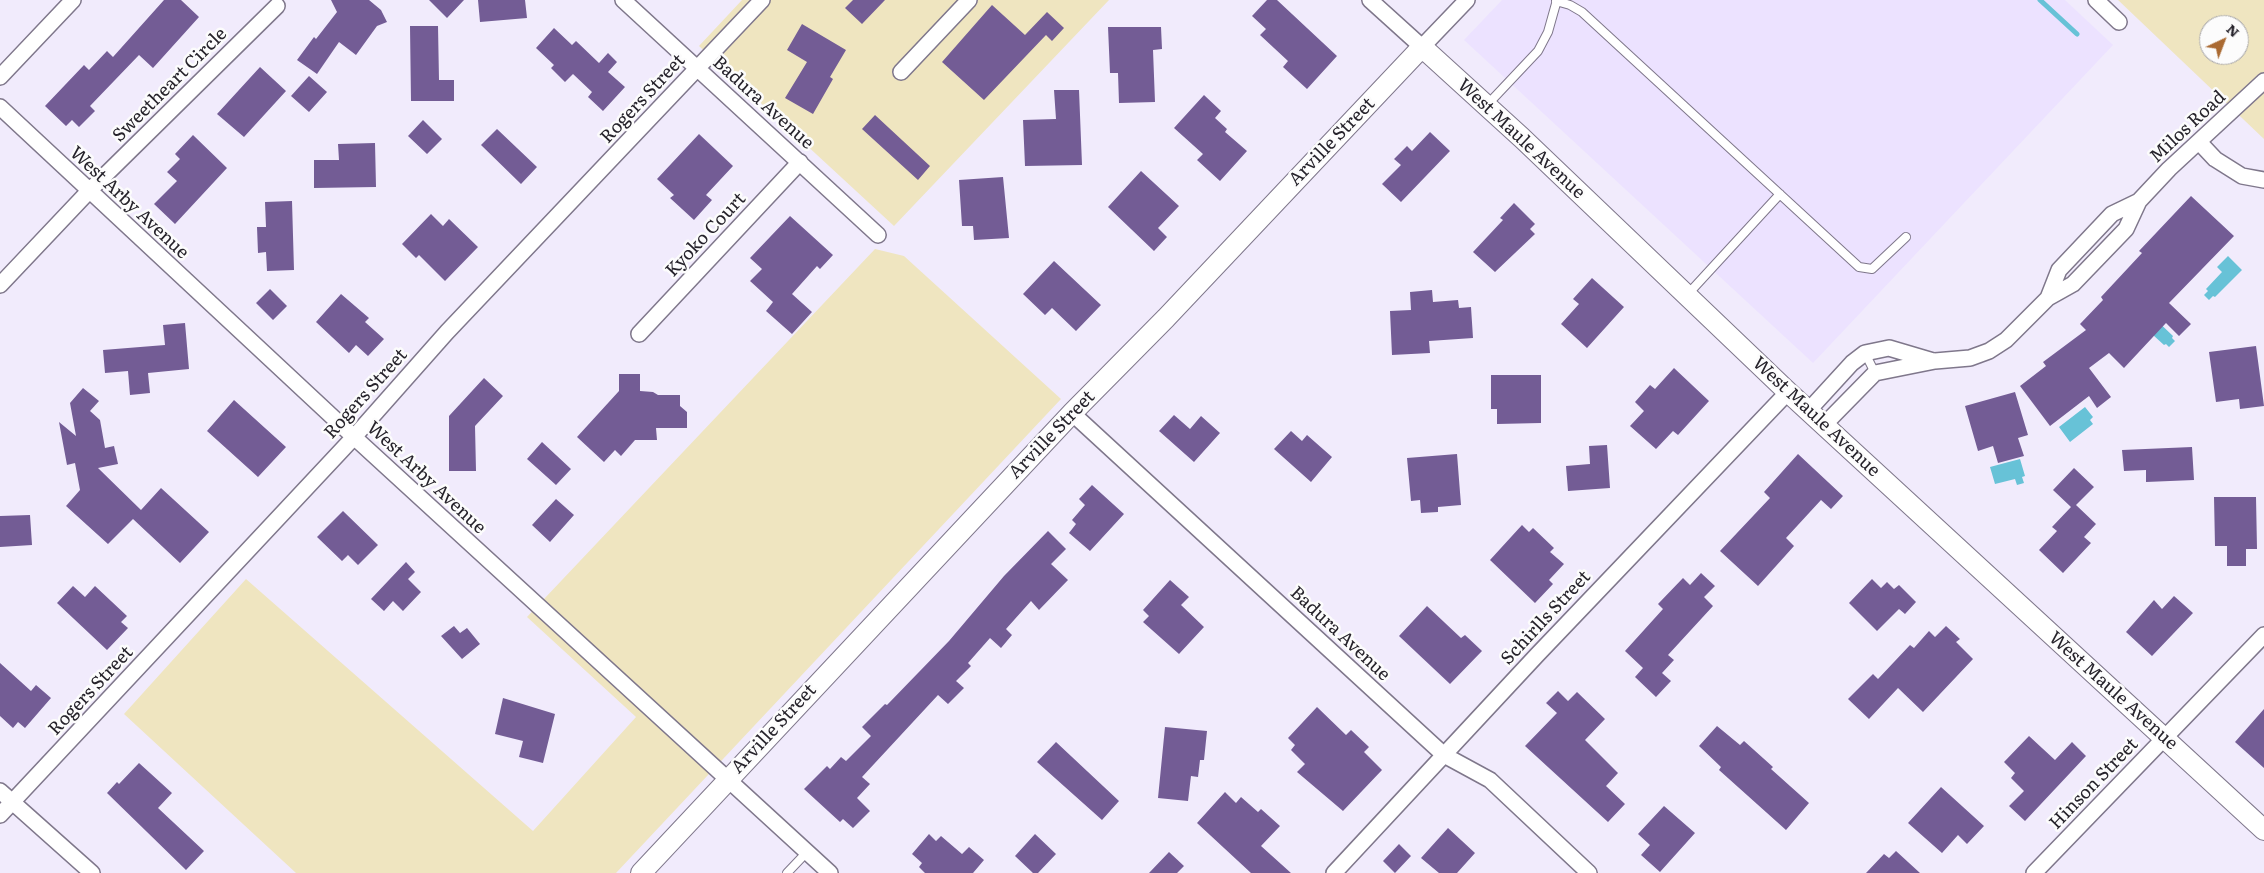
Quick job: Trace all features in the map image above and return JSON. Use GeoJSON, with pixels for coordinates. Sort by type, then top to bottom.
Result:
{"type":"FeatureCollection","features":[{"type":"Feature","properties":{"kind":"street"},"geometry":{"type":"LineString","coordinates":[[0,77],[73,0]]}},
{"type":"Feature","properties":{"kind":"street","name":"Badura Avenue"},"geometry":{"type":"LineString","coordinates":[[623,0],[878,235]]}},
{"type":"Feature","properties":{"kind":"street","name":"Rogers Street"},"geometry":{"type":"LineString","coordinates":[[0,815],[354,437],[447,332],[762,0]]}},
{"type":"Feature","properties":{"kind":"street"},"geometry":{"type":"LineString","coordinates":[[901,72],[969,0]]}},
{"type":"Feature","properties":{"kind":"street","name":"West Maule Avenue"},"geometry":{"type":"LineString","coordinates":[[1370,0],[1486,106],[1808,411],[2264,830]]}},
{"type":"Feature","properties":{"kind":"street","name":"Arville Street"},"geometry":{"type":"LineString","coordinates":[[640,873],[1072,412],[1166,318],[1467,0]]}},
{"type":"Feature","properties":{"kind":"street"},"geometry":{"type":"LineString","coordinates":[[2096,0],[2119,22]]}},
{"type":"Feature","properties":{"kind":"street","name":"Sweetheart Circle"},"geometry":{"type":"LineString","coordinates":[[0,285],[89,191],[277,6]]}},
{"type":"Feature","properties":{"kind":"street","name":"Milos Road"},"geometry":{"type":"LineString","coordinates":[[2048,298],[2059,270],[2112,214],[2139,201],[2264,81]]}},
{"type":"Feature","properties":{"kind":"street","name":"West Arby Avenue"},"geometry":{"type":"LineString","coordinates":[[0,107],[354,437],[830,873]]}},
{"type":"Feature","properties":{"kind":"street"},"geometry":{"type":"LineString","coordinates":[[2199,142],[2215,159],[2242,176],[2264,180]]}},
{"type":"Feature","properties":{"kind":"street","name":"Kyoko Court"},"geometry":{"type":"LineString","coordinates":[[639,334],[800,162]]}},
{"type":"Feature","properties":{"kind":"street","name":"Milos Road"},"geometry":{"type":"LineString","coordinates":[[1875,373],[1935,361],[1970,358],[1993,348],[2014,334],[2048,298],[2073,284],[2129,225],[2139,201]]}},
{"type":"Feature","properties":{"kind":"street","name":"Milos Road"},"geometry":{"type":"LineString","coordinates":[[1808,411],[1852,363],[1865,353],[1889,348],[1935,361]]}},
{"type":"Feature","properties":{"kind":"street"},"geometry":{"type":"LineString","coordinates":[[1824,425],[1875,373]]}},
{"type":"Feature","properties":{"kind":"street","name":"Schirlls Street"},"geometry":{"type":"LineString","coordinates":[[1334,873],[1788,392]]}},
{"type":"Feature","properties":{"kind":"street","name":"Badura Avenue"},"geometry":{"type":"LineString","coordinates":[[1072,412],[1444,755],[1490,780],[1589,873]]}},
{"type":"Feature","properties":{"kind":"street","name":"Hinson Street"},"geometry":{"type":"LineString","coordinates":[[2034,873],[2264,635]]}},
{"type":"Feature","properties":{"kind":"street"},"geometry":{"type":"LineString","coordinates":[[0,791],[92,873]]}},
{"type":"Feature","properties":{"kind":"lane"},"geometry":{"type":"LineString","coordinates":[[1486,106],[1538,51],[1548,32],[1557,0],[1582,12],[1854,263],[1863,269],[1872,269],[1906,236]]}},
{"type":"Feature","properties":{"kind":"lane"},"geometry":{"type":"LineString","coordinates":[[1687,295],[1780,194]]}},
{"type":"Feature","properties":{"kind":"lane"},"geometry":{"type":"LineString","coordinates":[[1865,353],[1875,373]]}},
{"type":"Feature","properties":{"kind":"lane"},"geometry":{"type":"LineString","coordinates":[[787,873],[807,852]]}},
{"type":"Feature","properties":{"kind":"shaded area"},"geometry":{"type":"Polygon","coordinates":[[[1502,0],[2065,0],[2113,45],[1813,363],[1464,40],[1502,0]]]}},
{"type":"Feature","properties":{"kind":"sand"},"geometry":{"type":"Polygon","coordinates":[[[742,0],[1109,0],[894,226],[699,46],[742,0]]]}},
{"type":"Feature","properties":{"kind":"sand"},"geometry":{"type":"Polygon","coordinates":[[[2118,0],[2264,0],[2264,139],[2118,0]]]}},
{"type":"Feature","properties":{"kind":"sand"},"geometry":{"type":"Polygon","coordinates":[[[875,249],[904,256],[1061,399],[616,873],[296,873],[124,714],[246,579],[533,831],[636,717],[527,617],[875,249]]]}},
{"type":"Feature","properties":{"kind":"water"},"geometry":{"type":"Polygon","coordinates":[[[2228,256],[2242,270],[2215,297],[2213,296],[2209,300],[2204,295],[2208,291],[2206,289],[2222,272],[2217,267],[2228,256]]]}},
{"type":"Feature","properties":{"kind":"water"},"geometry":{"type":"Polygon","coordinates":[[[2151,315],[2173,336],[2172,338],[2175,341],[2169,347],[2166,344],[2164,345],[2142,325],[2151,315]]]}},
{"type":"Feature","properties":{"kind":"water"},"geometry":{"type":"Polygon","coordinates":[[[2085,407],[2093,417],[2090,420],[2093,424],[2070,442],[2059,427],[2085,407]]]}},
{"type":"Feature","properties":{"kind":"water"},"geometry":{"type":"Polygon","coordinates":[[[2020,459],[2025,476],[2022,477],[2024,483],[2017,485],[2015,479],[1995,484],[1990,467],[2020,459]]]}},
{"type":"Feature","properties":{"kind":"building"},"geometry":{"type":"Polygon","coordinates":[[[164,0],[181,0],[199,17],[153,68],[139,55],[90,106],[95,111],[79,127],[72,120],[66,126],[45,106],[84,65],[89,70],[107,51],[113,57],[164,0]]]}},
{"type":"Feature","properties":{"kind":"building"},"geometry":{"type":"Polygon","coordinates":[[[331,0],[369,0],[381,10],[387,22],[377,26],[356,55],[339,42],[317,74],[297,60],[314,37],[316,39],[337,12],[331,0]]]}},
{"type":"Feature","properties":{"kind":"building"},"geometry":{"type":"Polygon","coordinates":[[[429,0],[464,0],[447,18],[429,0]]]}},
{"type":"Feature","properties":{"kind":"building"},"geometry":{"type":"Polygon","coordinates":[[[478,0],[525,0],[527,18],[480,22],[478,0]]]}},
{"type":"Feature","properties":{"kind":"building"},"geometry":{"type":"Polygon","coordinates":[[[853,0],[885,0],[862,24],[845,8],[853,0]]]}},
{"type":"Feature","properties":{"kind":"building"},"geometry":{"type":"Polygon","coordinates":[[[1267,0],[1277,0],[1337,56],[1307,89],[1283,67],[1288,61],[1260,35],[1266,29],[1252,16],[1267,0]]]}},
{"type":"Feature","properties":{"kind":"building"},"geometry":{"type":"Polygon","coordinates":[[[992,5],[1025,35],[1047,12],[1064,28],[1052,41],[1046,35],[984,100],[942,62],[992,5]]]}},
{"type":"Feature","properties":{"kind":"building"},"geometry":{"type":"Polygon","coordinates":[[[802,24],[846,50],[830,77],[833,79],[813,114],[785,98],[807,62],[787,50],[802,24]]]}},
{"type":"Feature","properties":{"kind":"building"},"geometry":{"type":"Polygon","coordinates":[[[410,26],[438,26],[439,80],[454,80],[454,101],[411,101],[410,26]]]}},
{"type":"Feature","properties":{"kind":"building"},"geometry":{"type":"Polygon","coordinates":[[[1108,27],[1161,27],[1162,49],[1153,50],[1155,102],[1119,103],[1118,73],[1110,73],[1108,27]]]}},
{"type":"Feature","properties":{"kind":"building"},"geometry":{"type":"Polygon","coordinates":[[[554,28],[572,45],[576,41],[599,63],[608,53],[617,62],[608,72],[625,87],[603,111],[588,97],[592,92],[573,74],[565,82],[551,68],[554,65],[536,48],[554,28]]]}},
{"type":"Feature","properties":{"kind":"building"},"geometry":{"type":"Polygon","coordinates":[[[260,67],[286,91],[244,137],[217,114],[260,67]]]}},
{"type":"Feature","properties":{"kind":"building"},"geometry":{"type":"Polygon","coordinates":[[[309,76],[327,92],[309,112],[291,96],[309,76]]]}},
{"type":"Feature","properties":{"kind":"building"},"geometry":{"type":"Polygon","coordinates":[[[1054,90],[1079,90],[1082,165],[1025,166],[1023,120],[1056,119],[1054,90]]]}},
{"type":"Feature","properties":{"kind":"building"},"geometry":{"type":"Polygon","coordinates":[[[1204,95],[1221,111],[1215,118],[1227,129],[1225,132],[1247,151],[1220,181],[1197,160],[1203,154],[1174,128],[1204,95]]]}},
{"type":"Feature","properties":{"kind":"building"},"geometry":{"type":"Polygon","coordinates":[[[875,115],[930,166],[918,180],[862,129],[875,115]]]}},
{"type":"Feature","properties":{"kind":"building"},"geometry":{"type":"Polygon","coordinates":[[[423,120],[442,139],[427,154],[408,136],[423,120]]]}},
{"type":"Feature","properties":{"kind":"building"},"geometry":{"type":"Polygon","coordinates":[[[497,129],[537,167],[521,184],[481,145],[497,129]]]}},
{"type":"Feature","properties":{"kind":"building"},"geometry":{"type":"Polygon","coordinates":[[[1430,132],[1450,151],[1401,202],[1382,184],[1401,165],[1394,159],[1407,146],[1412,151],[1430,132]]]}},
{"type":"Feature","properties":{"kind":"building"},"geometry":{"type":"Polygon","coordinates":[[[699,134],[733,166],[706,195],[712,200],[694,220],[670,198],[674,195],[657,179],[699,134]]]}},
{"type":"Feature","properties":{"kind":"building"},"geometry":{"type":"Polygon","coordinates":[[[193,135],[227,168],[175,224],[154,204],[177,181],[167,172],[180,159],[175,154],[193,135]]]}},
{"type":"Feature","properties":{"kind":"building"},"geometry":{"type":"Polygon","coordinates":[[[375,143],[376,187],[314,188],[314,160],[339,160],[338,144],[375,143]]]}},
{"type":"Feature","properties":{"kind":"building"},"geometry":{"type":"Polygon","coordinates":[[[1141,171],[1179,206],[1158,228],[1167,237],[1154,251],[1108,207],[1141,171]]]}},
{"type":"Feature","properties":{"kind":"building"},"geometry":{"type":"Polygon","coordinates":[[[1003,177],[1009,238],[974,240],[973,226],[962,226],[959,180],[1003,177]]]}},
{"type":"Feature","properties":{"kind":"building"},"geometry":{"type":"Polygon","coordinates":[[[2191,196],[2234,236],[2169,303],[2191,324],[2179,336],[2166,323],[2124,368],[2109,353],[2089,368],[2111,397],[2097,408],[2089,396],[2050,426],[2020,386],[2046,366],[2043,362],[2086,330],[2080,324],[2103,300],[2101,297],[2142,253],[2139,251],[2191,196]]]}},
{"type":"Feature","properties":{"kind":"building"},"geometry":{"type":"Polygon","coordinates":[[[292,201],[294,270],[267,271],[266,252],[258,253],[257,227],[266,227],[265,202],[292,201]]]}},
{"type":"Feature","properties":{"kind":"building"},"geometry":{"type":"Polygon","coordinates":[[[1514,203],[1535,224],[1530,229],[1535,234],[1495,272],[1473,252],[1503,220],[1500,218],[1514,203]]]}},
{"type":"Feature","properties":{"kind":"building"},"geometry":{"type":"Polygon","coordinates":[[[431,214],[443,226],[449,219],[478,247],[445,281],[419,255],[416,258],[402,244],[431,214]]]}},
{"type":"Feature","properties":{"kind":"building"},"geometry":{"type":"Polygon","coordinates":[[[790,216],[833,255],[820,269],[817,266],[792,294],[812,312],[792,334],[766,311],[773,302],[750,281],[762,269],[750,258],[790,216]]]}},
{"type":"Feature","properties":{"kind":"building"},"geometry":{"type":"Polygon","coordinates":[[[1054,261],[1101,305],[1076,331],[1052,308],[1045,315],[1023,294],[1054,261]]]}},
{"type":"Feature","properties":{"kind":"building"},"geometry":{"type":"Polygon","coordinates":[[[1592,278],[1624,307],[1587,348],[1561,324],[1579,304],[1573,299],[1592,278]]]}},
{"type":"Feature","properties":{"kind":"building"},"geometry":{"type":"Polygon","coordinates":[[[270,289],[287,306],[273,320],[256,303],[270,289]]]}},
{"type":"Feature","properties":{"kind":"building"},"geometry":{"type":"Polygon","coordinates":[[[1432,290],[1433,302],[1458,300],[1459,308],[1471,307],[1473,338],[1429,341],[1430,353],[1392,355],[1390,311],[1411,310],[1410,292],[1432,290]]]}},
{"type":"Feature","properties":{"kind":"building"},"geometry":{"type":"Polygon","coordinates":[[[341,294],[369,318],[365,322],[384,339],[368,356],[356,345],[349,353],[316,322],[341,294]]]}},
{"type":"Feature","properties":{"kind":"building"},"geometry":{"type":"Polygon","coordinates":[[[185,323],[189,369],[148,373],[150,393],[130,395],[128,371],[105,373],[103,350],[165,345],[163,325],[185,323]]]}},
{"type":"Feature","properties":{"kind":"building"},"geometry":{"type":"Polygon","coordinates":[[[2256,346],[2264,406],[2240,409],[2239,399],[2216,402],[2209,352],[2256,346]]]}},
{"type":"Feature","properties":{"kind":"building"},"geometry":{"type":"Polygon","coordinates":[[[1674,368],[1709,401],[1678,435],[1673,431],[1656,449],[1630,426],[1644,411],[1635,402],[1650,385],[1655,389],[1674,368]]]}},
{"type":"Feature","properties":{"kind":"building"},"geometry":{"type":"Polygon","coordinates":[[[619,374],[640,374],[640,391],[653,392],[658,395],[680,395],[680,406],[687,412],[687,428],[656,428],[657,440],[635,440],[621,456],[615,450],[604,462],[577,437],[619,391],[619,374]]]}},
{"type":"Feature","properties":{"kind":"building"},"geometry":{"type":"Polygon","coordinates":[[[1491,375],[1541,375],[1541,423],[1497,424],[1497,409],[1491,409],[1491,375]]]}},
{"type":"Feature","properties":{"kind":"building"},"geometry":{"type":"Polygon","coordinates":[[[484,378],[503,396],[475,426],[476,471],[449,471],[449,416],[484,378]]]}},
{"type":"Feature","properties":{"kind":"building"},"geometry":{"type":"Polygon","coordinates":[[[83,388],[99,401],[90,411],[100,420],[105,448],[114,446],[118,464],[98,468],[141,510],[161,488],[209,532],[180,563],[133,519],[108,544],[66,506],[80,490],[75,463],[67,465],[59,422],[76,436],[70,403],[83,388]]]}},
{"type":"Feature","properties":{"kind":"building"},"geometry":{"type":"Polygon","coordinates":[[[2015,392],[2028,435],[2018,438],[2024,456],[1998,463],[1993,446],[1978,451],[1965,406],[2015,392]]]}},
{"type":"Feature","properties":{"kind":"building"},"geometry":{"type":"Polygon","coordinates":[[[234,400],[286,447],[258,477],[207,431],[234,400]]]}},
{"type":"Feature","properties":{"kind":"building"},"geometry":{"type":"Polygon","coordinates":[[[1174,415],[1190,429],[1201,416],[1220,433],[1194,462],[1159,431],[1174,415]]]}},
{"type":"Feature","properties":{"kind":"building"},"geometry":{"type":"Polygon","coordinates":[[[1291,431],[1302,441],[1307,435],[1332,457],[1311,482],[1274,449],[1291,431]]]}},
{"type":"Feature","properties":{"kind":"building"},"geometry":{"type":"Polygon","coordinates":[[[542,442],[571,469],[556,485],[527,459],[542,442]]]}},
{"type":"Feature","properties":{"kind":"building"},"geometry":{"type":"Polygon","coordinates":[[[1607,445],[1610,488],[1568,491],[1566,466],[1590,464],[1589,446],[1607,445]]]}},
{"type":"Feature","properties":{"kind":"building"},"geometry":{"type":"Polygon","coordinates":[[[2192,447],[2194,480],[2146,482],[2146,470],[2124,471],[2122,450],[2192,447]]]}},
{"type":"Feature","properties":{"kind":"building"},"geometry":{"type":"Polygon","coordinates":[[[1457,454],[1461,505],[1438,507],[1438,512],[1421,513],[1420,500],[1411,501],[1407,458],[1457,454]]]}},
{"type":"Feature","properties":{"kind":"building"},"geometry":{"type":"Polygon","coordinates":[[[1798,454],[1843,496],[1831,509],[1821,500],[1786,538],[1794,546],[1758,586],[1720,551],[1770,498],[1764,492],[1798,454]]]}},
{"type":"Feature","properties":{"kind":"building"},"geometry":{"type":"Polygon","coordinates":[[[2074,468],[2094,487],[2076,505],[2096,524],[2084,537],[2091,543],[2063,573],[2039,550],[2057,531],[2052,527],[2071,507],[2053,490],[2074,468]]]}},
{"type":"Feature","properties":{"kind":"building"},"geometry":{"type":"Polygon","coordinates":[[[1092,485],[1124,514],[1090,551],[1069,533],[1076,524],[1072,520],[1085,505],[1079,499],[1092,485]]]}},
{"type":"Feature","properties":{"kind":"building"},"geometry":{"type":"Polygon","coordinates":[[[2214,497],[2256,497],[2257,549],[2246,549],[2246,566],[2227,566],[2227,546],[2215,546],[2214,497]]]}},
{"type":"Feature","properties":{"kind":"building"},"geometry":{"type":"Polygon","coordinates":[[[556,499],[574,515],[550,542],[532,525],[556,499]]]}},
{"type":"Feature","properties":{"kind":"building"},"geometry":{"type":"Polygon","coordinates":[[[343,511],[378,545],[358,565],[348,555],[342,561],[317,537],[343,511]]]}},
{"type":"Feature","properties":{"kind":"building"},"geometry":{"type":"Polygon","coordinates":[[[30,515],[32,545],[0,547],[0,516],[30,515]]]}},
{"type":"Feature","properties":{"kind":"building"},"geometry":{"type":"Polygon","coordinates":[[[1522,525],[1529,532],[1533,528],[1554,548],[1550,552],[1564,564],[1549,580],[1553,584],[1535,603],[1490,560],[1522,525]]]}},
{"type":"Feature","properties":{"kind":"building"},"geometry":{"type":"Polygon","coordinates":[[[1048,531],[1066,549],[1051,564],[1068,580],[1039,610],[1031,601],[1006,629],[1012,635],[1001,648],[990,638],[968,663],[971,666],[956,681],[964,688],[948,704],[938,695],[862,777],[870,784],[857,798],[870,811],[853,828],[843,819],[840,822],[804,789],[827,766],[830,769],[841,757],[846,761],[871,736],[862,727],[885,704],[887,705],[949,641],[1004,576],[1048,531]]]}},
{"type":"Feature","properties":{"kind":"building"},"geometry":{"type":"Polygon","coordinates":[[[406,562],[415,572],[408,579],[421,592],[403,611],[393,601],[384,611],[371,599],[406,562]]]}},
{"type":"Feature","properties":{"kind":"building"},"geometry":{"type":"Polygon","coordinates":[[[1701,573],[1715,586],[1704,597],[1713,606],[1668,655],[1674,660],[1662,673],[1671,681],[1656,697],[1635,677],[1643,668],[1625,651],[1663,609],[1658,604],[1683,578],[1690,585],[1701,573]]]}},
{"type":"Feature","properties":{"kind":"building"},"geometry":{"type":"Polygon","coordinates":[[[1872,579],[1881,588],[1887,582],[1894,589],[1899,585],[1916,602],[1905,614],[1899,609],[1877,631],[1849,603],[1872,579]]]}},
{"type":"Feature","properties":{"kind":"building"},"geometry":{"type":"Polygon","coordinates":[[[1170,580],[1189,597],[1181,605],[1204,627],[1179,654],[1143,622],[1149,616],[1143,610],[1170,580]]]}},
{"type":"Feature","properties":{"kind":"building"},"geometry":{"type":"Polygon","coordinates":[[[73,586],[85,597],[95,586],[127,616],[121,622],[128,628],[107,650],[57,603],[73,586]]]}},
{"type":"Feature","properties":{"kind":"building"},"geometry":{"type":"Polygon","coordinates":[[[2174,596],[2193,613],[2152,656],[2126,632],[2154,600],[2162,609],[2174,596]]]}},
{"type":"Feature","properties":{"kind":"building"},"geometry":{"type":"Polygon","coordinates":[[[1427,606],[1461,638],[1465,635],[1482,651],[1450,684],[1399,636],[1427,606]]]}},
{"type":"Feature","properties":{"kind":"building"},"geometry":{"type":"Polygon","coordinates":[[[454,626],[460,633],[467,628],[480,644],[462,659],[441,636],[454,626]]]}},
{"type":"Feature","properties":{"kind":"building"},"geometry":{"type":"Polygon","coordinates":[[[1946,626],[1960,639],[1956,642],[1973,659],[1923,712],[1898,688],[1869,719],[1848,699],[1873,674],[1878,679],[1910,645],[1914,648],[1929,631],[1935,637],[1946,626]]]}},
{"type":"Feature","properties":{"kind":"building"},"geometry":{"type":"Polygon","coordinates":[[[0,663],[31,691],[36,685],[51,698],[25,728],[18,722],[13,728],[0,716],[0,663]]]}},
{"type":"Feature","properties":{"kind":"building"},"geometry":{"type":"Polygon","coordinates":[[[1558,691],[1568,701],[1577,692],[1605,719],[1585,740],[1618,773],[1606,786],[1625,804],[1608,822],[1525,746],[1557,713],[1546,703],[1558,691]]]}},
{"type":"Feature","properties":{"kind":"building"},"geometry":{"type":"Polygon","coordinates":[[[503,698],[555,714],[543,763],[519,757],[523,741],[495,734],[503,698]]]}},
{"type":"Feature","properties":{"kind":"building"},"geometry":{"type":"Polygon","coordinates":[[[1317,707],[1346,735],[1351,730],[1369,747],[1364,752],[1382,770],[1343,811],[1297,772],[1305,764],[1291,750],[1295,745],[1288,738],[1317,707]]]}},
{"type":"Feature","properties":{"kind":"building"},"geometry":{"type":"Polygon","coordinates":[[[2264,709],[2264,768],[2235,742],[2264,709]]]}},
{"type":"Feature","properties":{"kind":"building"},"geometry":{"type":"Polygon","coordinates":[[[1717,726],[1740,745],[1744,741],[1773,767],[1771,769],[1809,803],[1786,830],[1719,770],[1721,767],[1699,746],[1717,726]]]}},
{"type":"Feature","properties":{"kind":"building"},"geometry":{"type":"Polygon","coordinates":[[[1165,727],[1207,731],[1204,760],[1200,760],[1198,777],[1191,776],[1188,801],[1158,798],[1165,727]]]}},
{"type":"Feature","properties":{"kind":"building"},"geometry":{"type":"Polygon","coordinates":[[[2029,736],[2055,760],[2072,742],[2086,756],[2025,821],[2009,806],[2024,791],[2011,778],[2015,773],[2004,762],[2029,736]]]}},
{"type":"Feature","properties":{"kind":"building"},"geometry":{"type":"Polygon","coordinates":[[[1056,742],[1119,801],[1102,820],[1037,762],[1056,742]]]}},
{"type":"Feature","properties":{"kind":"building"},"geometry":{"type":"Polygon","coordinates":[[[139,763],[172,793],[158,808],[204,851],[186,870],[107,793],[117,782],[119,784],[139,763]]]}},
{"type":"Feature","properties":{"kind":"building"},"geometry":{"type":"Polygon","coordinates":[[[1941,787],[1984,826],[1967,844],[1958,835],[1942,853],[1908,823],[1941,787]]]}},
{"type":"Feature","properties":{"kind":"building"},"geometry":{"type":"Polygon","coordinates":[[[1225,792],[1236,803],[1241,797],[1258,812],[1261,809],[1280,826],[1261,846],[1291,873],[1251,873],[1197,823],[1225,792]]]}},
{"type":"Feature","properties":{"kind":"building"},"geometry":{"type":"Polygon","coordinates":[[[1664,806],[1695,833],[1660,872],[1641,855],[1650,845],[1638,834],[1664,806]]]}},
{"type":"Feature","properties":{"kind":"building"},"geometry":{"type":"Polygon","coordinates":[[[1448,828],[1475,853],[1457,873],[1439,873],[1421,858],[1448,828]]]}},
{"type":"Feature","properties":{"kind":"building"},"geometry":{"type":"Polygon","coordinates":[[[929,834],[936,841],[941,836],[962,854],[969,847],[984,860],[973,873],[925,873],[919,867],[922,863],[912,854],[929,834]]]}},
{"type":"Feature","properties":{"kind":"building"},"geometry":{"type":"Polygon","coordinates":[[[1035,834],[1056,854],[1038,873],[1033,873],[1015,856],[1035,834]]]}},
{"type":"Feature","properties":{"kind":"building"},"geometry":{"type":"Polygon","coordinates":[[[1399,844],[1411,856],[1395,873],[1383,861],[1399,844]]]}},
{"type":"Feature","properties":{"kind":"building"},"geometry":{"type":"Polygon","coordinates":[[[1896,851],[1920,873],[1866,873],[1884,854],[1889,858],[1896,851]]]}},
{"type":"Feature","properties":{"kind":"building"},"geometry":{"type":"Polygon","coordinates":[[[1169,852],[1184,866],[1177,873],[1149,873],[1169,852]]]}},
{"type":"Feature","properties":{"kind":"waterway"},"geometry":{"type":"LineString","coordinates":[[2040,0],[2077,34]]}}]}
